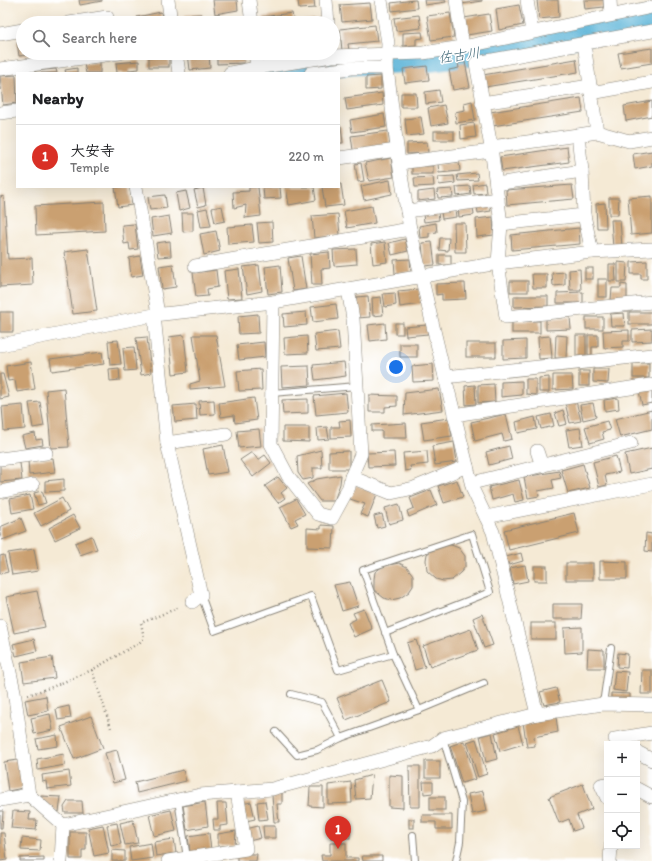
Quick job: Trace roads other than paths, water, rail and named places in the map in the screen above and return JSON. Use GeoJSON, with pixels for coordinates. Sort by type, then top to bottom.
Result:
{"type":"FeatureCollection","features":[{"type":"Feature","properties":{"kind":"street"},"geometry":{"type":"LineString","coordinates":[[168,0],[170,16]]}},
{"type":"Feature","properties":{"kind":"street"},"geometry":{"type":"LineString","coordinates":[[249,0],[251,16]]}},
{"type":"Feature","properties":{"kind":"street"},"geometry":{"type":"LineString","coordinates":[[326,0],[327,16]]}},
{"type":"Feature","properties":{"kind":"street"},"geometry":{"type":"LineString","coordinates":[[381,0],[388,43],[387,61],[398,163],[410,229],[472,484],[493,532],[537,714]]}},
{"type":"Feature","properties":{"kind":"street"},"geometry":{"type":"LineString","coordinates":[[456,0],[463,47]]}},
{"type":"Feature","properties":{"kind":"street"},"geometry":{"type":"LineString","coordinates":[[527,0],[532,32]]}},
{"type":"Feature","properties":{"kind":"street"},"geometry":{"type":"LineString","coordinates":[[610,0],[611,15]]}},
{"type":"Feature","properties":{"kind":"street"},"geometry":{"type":"LineString","coordinates":[[319,72],[352,68],[422,53],[463,47],[652,7]]}},
{"type":"Feature","properties":{"kind":"street"},"geometry":{"type":"LineString","coordinates":[[0,34],[16,31]]}},
{"type":"Feature","properties":{"kind":"street"},"geometry":{"type":"LineString","coordinates":[[652,31],[476,63],[491,149],[501,224],[498,263],[506,317],[652,302]]}},
{"type":"Feature","properties":{"kind":"street"},"geometry":{"type":"LineString","coordinates":[[584,44],[597,132]]}},
{"type":"Feature","properties":{"kind":"street"},"geometry":{"type":"LineString","coordinates":[[340,55],[387,61]]}},
{"type":"Feature","properties":{"kind":"street"},"geometry":{"type":"LineString","coordinates":[[0,69],[68,60]]}},
{"type":"Feature","properties":{"kind":"street"},"geometry":{"type":"LineString","coordinates":[[177,60],[179,72]]}},
{"type":"Feature","properties":{"kind":"street"},"geometry":{"type":"LineString","coordinates":[[256,60],[257,68]]}},
{"type":"Feature","properties":{"kind":"street"},"geometry":{"type":"LineString","coordinates":[[235,72],[300,60]]}},
{"type":"Feature","properties":{"kind":"street"},"geometry":{"type":"LineString","coordinates":[[482,103],[652,82]]}},
{"type":"Feature","properties":{"kind":"street"},"geometry":{"type":"LineString","coordinates":[[0,113],[16,110]]}},
{"type":"Feature","properties":{"kind":"street"},"geometry":{"type":"LineString","coordinates":[[398,163],[597,132],[629,141],[652,137]]}},
{"type":"Feature","properties":{"kind":"street"},"geometry":{"type":"LineString","coordinates":[[578,135],[582,171],[584,214],[592,252]]}},
{"type":"Feature","properties":{"kind":"street"},"geometry":{"type":"LineString","coordinates":[[340,158],[397,150]]}},
{"type":"Feature","properties":{"kind":"street"},"geometry":{"type":"LineString","coordinates":[[496,184],[582,171]]}},
{"type":"Feature","properties":{"kind":"street"},"geometry":{"type":"LineString","coordinates":[[136,188],[156,315],[167,443],[196,598]]}},
{"type":"Feature","properties":{"kind":"street"},"geometry":{"type":"LineString","coordinates":[[407,211],[498,199]]}},
{"type":"Feature","properties":{"kind":"street"},"geometry":{"type":"LineString","coordinates":[[501,224],[584,214]]}},
{"type":"Feature","properties":{"kind":"street"},"geometry":{"type":"LineString","coordinates":[[195,266],[410,229]]}},
{"type":"Feature","properties":{"kind":"street"},"geometry":{"type":"LineString","coordinates":[[0,345],[156,315],[273,302],[421,275],[498,263],[592,252],[652,249]]}},
{"type":"Feature","properties":{"kind":"street"},"geometry":{"type":"LineString","coordinates":[[273,302],[271,444],[288,476],[318,514],[332,518],[350,487],[351,477],[361,454],[353,319],[348,289]]}},
{"type":"Feature","properties":{"kind":"street"},"geometry":{"type":"LineString","coordinates":[[445,377],[652,355]]}},
{"type":"Feature","properties":{"kind":"street"},"geometry":{"type":"LineString","coordinates":[[454,415],[650,385]]}},
{"type":"Feature","properties":{"kind":"street"},"geometry":{"type":"LineString","coordinates":[[167,443],[226,434]]}},
{"type":"Feature","properties":{"kind":"street"},"geometry":{"type":"LineString","coordinates":[[472,484],[542,466],[615,441],[631,443]]}},
{"type":"Feature","properties":{"kind":"street"},"geometry":{"type":"LineString","coordinates":[[538,451],[542,466]]}},
{"type":"Feature","properties":{"kind":"street"},"geometry":{"type":"LineString","coordinates":[[0,459],[46,453]]}},
{"type":"Feature","properties":{"kind":"street"},"geometry":{"type":"LineString","coordinates":[[351,477],[391,493],[414,488],[468,466]]}},
{"type":"Feature","properties":{"kind":"street"},"geometry":{"type":"LineString","coordinates":[[486,517],[652,484]]}},
{"type":"Feature","properties":{"kind":"street"},"geometry":{"type":"LineString","coordinates":[[0,492],[33,485]]}},
{"type":"Feature","properties":{"kind":"street"},"geometry":{"type":"LineString","coordinates":[[0,626],[14,691],[29,795],[63,825]]}},
{"type":"Feature","properties":{"kind":"street"},"geometry":{"type":"LineString","coordinates":[[63,825],[200,795],[279,787],[432,746],[443,738],[537,714],[603,704],[652,705]]}},
{"type":"Feature","properties":{"kind":"street"},"geometry":{"type":"LineString","coordinates":[[618,741],[615,739],[652,734]]}},
{"type":"Feature","properties":{"kind":"street"},"geometry":{"type":"LineString","coordinates":[[640,754],[652,760]]}},
{"type":"Feature","properties":{"kind":"street"},"geometry":{"type":"LineString","coordinates":[[604,784],[601,785],[604,792]]}},
{"type":"Feature","properties":{"kind":"street"},"geometry":{"type":"LineString","coordinates":[[640,791],[652,797]]}},
{"type":"Feature","properties":{"kind":"street"},"geometry":{"type":"LineString","coordinates":[[168,861],[246,849],[237,792]]}},
{"type":"Feature","properties":{"kind":"street"},"geometry":{"type":"LineString","coordinates":[[0,800],[29,795]]}},
{"type":"Feature","properties":{"kind":"street"},"geometry":{"type":"LineString","coordinates":[[62,860],[63,825]]}},
{"type":"Feature","properties":{"kind":"street"},"geometry":{"type":"LineString","coordinates":[[610,861],[611,849]]}},
{"type":"Feature","properties":{"kind":"lane"},"geometry":{"type":"LineString","coordinates":[[272,393],[357,386]]}},
{"type":"Feature","properties":{"kind":"lane"},"geometry":{"type":"LineString","coordinates":[[386,633],[490,592],[472,534],[363,570],[393,654],[419,710]]}},
{"type":"Feature","properties":{"kind":"lane"},"geometry":{"type":"LineString","coordinates":[[196,598],[214,631],[311,596],[338,670],[393,654]]}},
{"type":"Feature","properties":{"kind":"lane"},"geometry":{"type":"LineString","coordinates":[[603,704],[611,648]]}},
{"type":"Feature","properties":{"kind":"lane"},"geometry":{"type":"LineString","coordinates":[[276,732],[297,755],[317,750],[341,738],[419,710],[484,683]]}},
{"type":"Feature","properties":{"kind":"lane"},"geometry":{"type":"LineString","coordinates":[[291,694],[322,702],[341,738]]}},
{"type":"Feature","properties":{"kind":"lane"},"geometry":{"type":"LineString","coordinates":[[443,738],[462,802],[460,842],[456,861]]}},
{"type":"Feature","properties":{"kind":"lane"},"geometry":{"type":"LineString","coordinates":[[178,800],[186,858]]}},
{"type":"Feature","properties":{"kind":"lane"},"geometry":{"type":"LineString","coordinates":[[413,835],[415,861]]}},
{"type":"Feature","properties":{"kind":"waterway","name":"佐古川"},"geometry":{"type":"LineString","coordinates":[[272,72],[336,63],[429,59],[525,46],[652,19]]}},
{"type":"Feature","properties":{"kind":"place","name":"大安寺"},"geometry":{"type":"Point","coordinates":[338,849]}}]}
